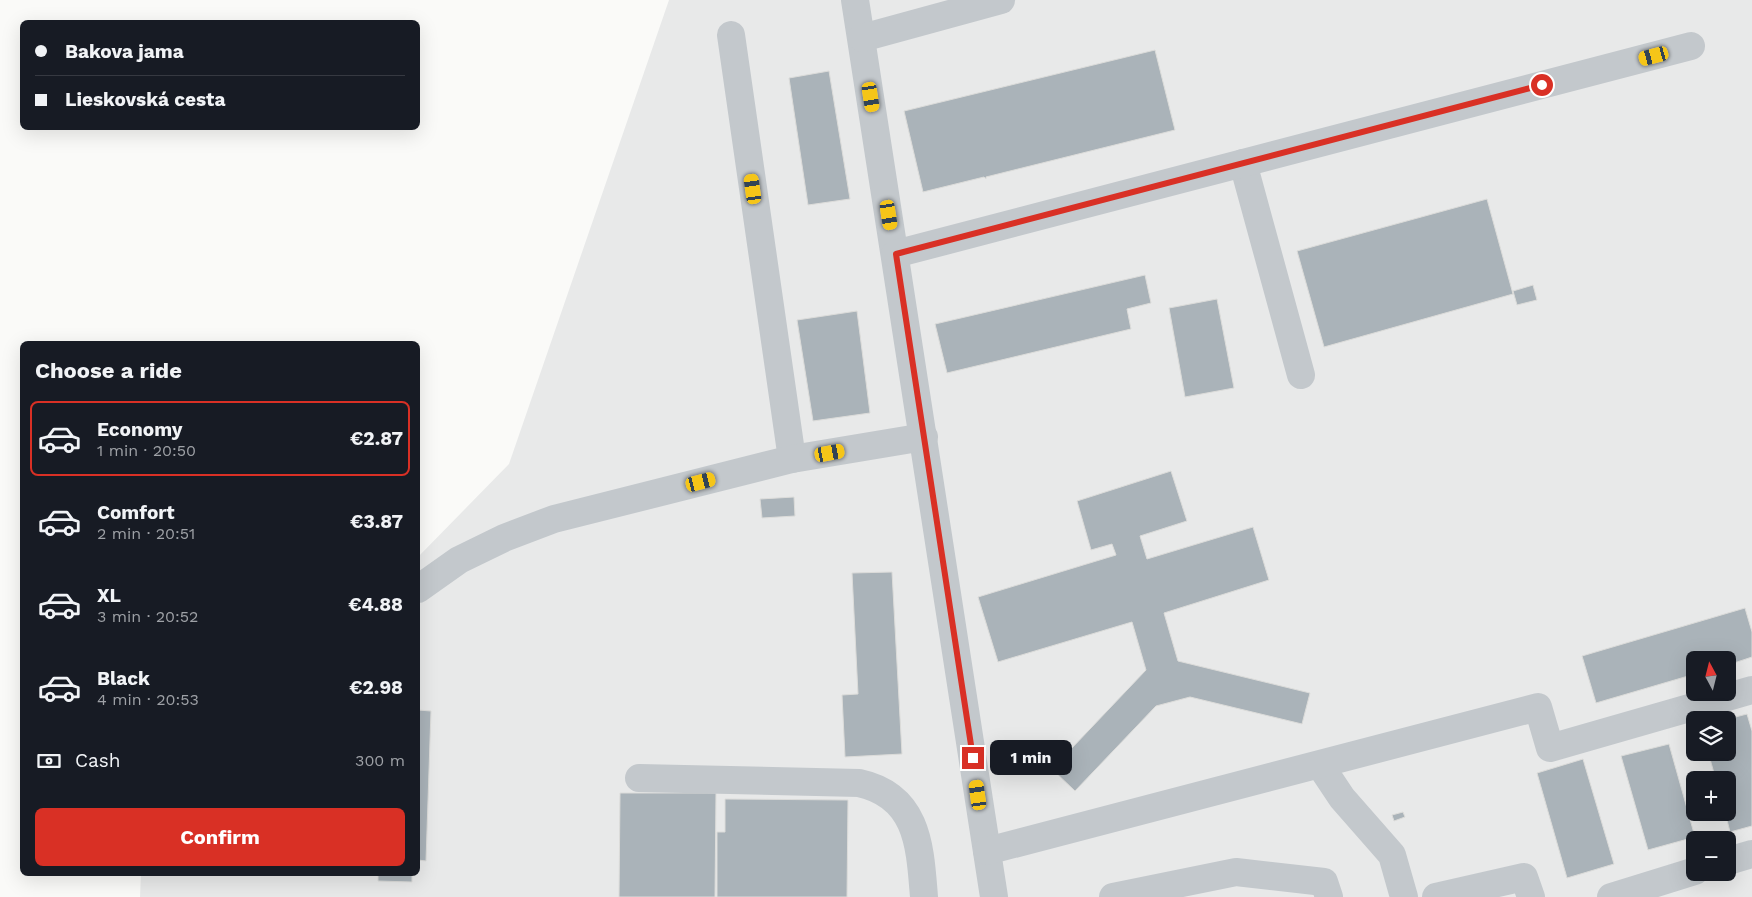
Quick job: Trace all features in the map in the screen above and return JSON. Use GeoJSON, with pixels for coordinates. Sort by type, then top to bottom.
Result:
{"type":"FeatureCollection","features":[{"type":"Feature","properties":{"kind":"street"},"geometry":{"type":"LineString","coordinates":[[855,0],[896,254],[994,897]]}},
{"type":"Feature","properties":{"kind":"street"},"geometry":{"type":"LineString","coordinates":[[862,38],[1001,0]]}},
{"type":"Feature","properties":{"kind":"street"},"geometry":{"type":"LineString","coordinates":[[731,35],[792,459]]}},
{"type":"Feature","properties":{"kind":"street"},"geometry":{"type":"LineString","coordinates":[[896,254],[1691,46]]}},
{"type":"Feature","properties":{"kind":"street"},"geometry":{"type":"LineString","coordinates":[[1243,163],[1301,376]]}},
{"type":"Feature","properties":{"kind":"street"},"geometry":{"type":"LineString","coordinates":[[420,588],[458,560],[531,527],[792,459],[924,437]]}},
{"type":"Feature","properties":{"kind":"street"},"geometry":{"type":"LineString","coordinates":[[987,852],[1538,707],[1550,748],[1752,690]]}},
{"type":"Feature","properties":{"kind":"street"},"geometry":{"type":"LineString","coordinates":[[1320,765],[1342,798],[1392,855],[1404,897]]}},
{"type":"Feature","properties":{"kind":"street"},"geometry":{"type":"LineString","coordinates":[[639,778],[859,782],[873,786],[893,800],[909,818],[915,830],[920,848],[924,897]]}},
{"type":"Feature","properties":{"kind":"street"},"geometry":{"type":"LineString","coordinates":[[1736,859],[1752,854]]}},
{"type":"Feature","properties":{"kind":"street"},"geometry":{"type":"LineString","coordinates":[[1113,897],[1236,872],[1324,882],[1328,897]]}},
{"type":"Feature","properties":{"kind":"street"},"geometry":{"type":"LineString","coordinates":[[1611,897],[1686,874]]}},
{"type":"Feature","properties":{"kind":"street"},"geometry":{"type":"LineString","coordinates":[[1436,897],[1524,877],[1530,897]]}},
{"type":"Feature","properties":{"kind":"shaded area"},"geometry":{"type":"Polygon","coordinates":[[[669,0],[1752,0],[1752,897],[140,897],[141,876],[420,876],[420,555],[509,464],[669,0]]]}},
{"type":"Feature","properties":{"kind":"building"},"geometry":{"type":"Polygon","coordinates":[[[1155,50],[1175,130],[986,177],[986,179],[984,177],[923,192],[904,111],[1155,50]]]}},
{"type":"Feature","properties":{"kind":"building"},"geometry":{"type":"Polygon","coordinates":[[[829,71],[850,199],[808,205],[789,78],[829,71]]]}},
{"type":"Feature","properties":{"kind":"building"},"geometry":{"type":"Polygon","coordinates":[[[1487,199],[1513,294],[1324,347],[1297,251],[1487,199]]]}},
{"type":"Feature","properties":{"kind":"building"},"geometry":{"type":"Polygon","coordinates":[[[1145,275],[1151,303],[1127,309],[1131,329],[947,373],[935,324],[1145,275]]]}},
{"type":"Feature","properties":{"kind":"building"},"geometry":{"type":"Polygon","coordinates":[[[1533,285],[1537,300],[1517,305],[1513,291],[1533,285]]]}},
{"type":"Feature","properties":{"kind":"building"},"geometry":{"type":"Polygon","coordinates":[[[1217,299],[1234,388],[1185,397],[1169,308],[1217,299]]]}},
{"type":"Feature","properties":{"kind":"building"},"geometry":{"type":"Polygon","coordinates":[[[857,311],[870,413],[813,421],[797,320],[857,311]]]}},
{"type":"Feature","properties":{"kind":"building"},"geometry":{"type":"Polygon","coordinates":[[[1171,471],[1187,521],[1140,536],[1147,559],[1253,527],[1269,580],[1164,613],[1178,661],[1310,693],[1302,724],[1190,697],[1156,706],[1075,791],[1052,769],[1146,670],[1132,622],[998,662],[978,597],[1116,555],[1112,544],[1091,550],[1077,501],[1171,471]]]}},
{"type":"Feature","properties":{"kind":"building"},"geometry":{"type":"Polygon","coordinates":[[[794,497],[795,516],[762,518],[760,499],[794,497]]]}},
{"type":"Feature","properties":{"kind":"building"},"geometry":{"type":"Polygon","coordinates":[[[892,572],[902,754],[845,757],[842,695],[858,694],[852,573],[892,572]]]}},
{"type":"Feature","properties":{"kind":"building"},"geometry":{"type":"Polygon","coordinates":[[[1745,608],[1752,632],[1752,657],[1736,662],[1736,651],[1686,651],[1686,677],[1596,703],[1582,656],[1745,608]]]}},
{"type":"Feature","properties":{"kind":"building"},"geometry":{"type":"Polygon","coordinates":[[[420,710],[431,711],[426,861],[420,860],[420,710]]]}},
{"type":"Feature","properties":{"kind":"building"},"geometry":{"type":"Polygon","coordinates":[[[1747,714],[1752,731],[1752,826],[1730,831],[1727,821],[1736,821],[1736,771],[1713,771],[1711,761],[1736,761],[1736,717],[1747,714]]]}},
{"type":"Feature","properties":{"kind":"building"},"geometry":{"type":"Polygon","coordinates":[[[1669,744],[1686,805],[1686,821],[1691,821],[1693,831],[1686,831],[1686,839],[1648,850],[1621,756],[1669,744]]]}},
{"type":"Feature","properties":{"kind":"building"},"geometry":{"type":"Polygon","coordinates":[[[1583,759],[1614,864],[1567,878],[1537,773],[1583,759]]]}},
{"type":"Feature","properties":{"kind":"building"},"geometry":{"type":"Polygon","coordinates":[[[620,793],[716,793],[715,897],[619,897],[620,793]]]}},
{"type":"Feature","properties":{"kind":"building"},"geometry":{"type":"Polygon","coordinates":[[[725,799],[848,800],[847,897],[717,897],[717,832],[725,832],[725,799]]]}},
{"type":"Feature","properties":{"kind":"building"},"geometry":{"type":"Polygon","coordinates":[[[1403,812],[1405,817],[1394,821],[1392,815],[1403,812]]]}},
{"type":"Feature","properties":{"kind":"building"},"geometry":{"type":"Polygon","coordinates":[[[378,876],[412,876],[412,882],[378,881],[378,876]]]}},
{"type":"Feature","properties":{"kind":"route"},"geometry":{"type":"LineString","coordinates":[[973,758],[896,254],[1542,85]]}}]}
